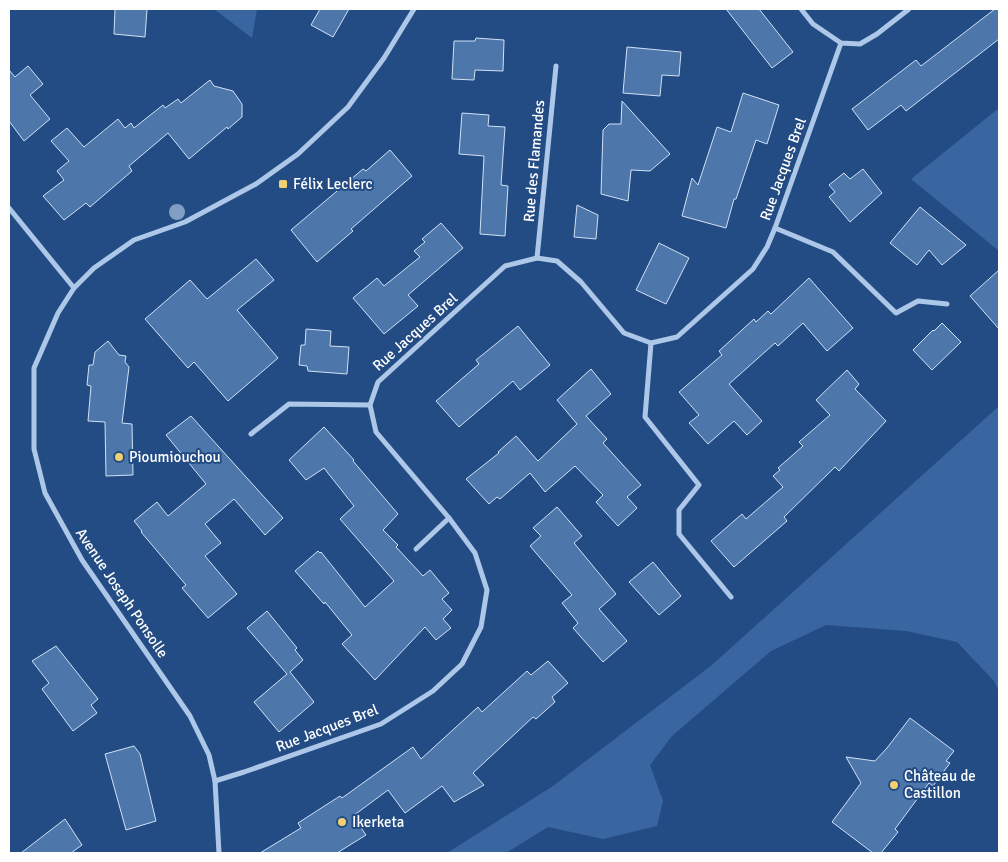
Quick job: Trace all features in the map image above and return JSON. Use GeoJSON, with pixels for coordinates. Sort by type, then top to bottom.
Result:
{"type":"FeatureCollection","features":[{"type":"Feature","properties":{"kind":"street","name":"Avenue Joseph Ponsolle"},"geometry":{"type":"LineString","coordinates":[[219,853],[215,781],[209,756],[190,716],[82,560],[45,493],[34,449],[34,368],[58,313],[74,288],[94,268],[134,240],[186,222],[256,184],[298,154],[348,106],[384,58],[414,9]]}},
{"type":"Feature","properties":{"kind":"street"},"geometry":{"type":"LineString","coordinates":[[801,9],[812,24],[841,43],[860,44],[909,9]]}},
{"type":"Feature","properties":{"kind":"street","name":"Rue Jacques Brel"},"geometry":{"type":"LineString","coordinates":[[215,781],[381,724],[433,690],[462,664],[481,627],[487,590],[475,554],[449,518],[376,432],[370,405],[378,382],[505,266],[537,258],[558,261],[581,282],[624,333],[651,343],[677,337],[753,269],[767,247],[841,43]]}},
{"type":"Feature","properties":{"kind":"street","name":"Rue des Flamandes"},"geometry":{"type":"LineString","coordinates":[[537,258],[556,66]]}},
{"type":"Feature","properties":{"kind":"street"},"geometry":{"type":"LineString","coordinates":[[9,208],[74,288]]}},
{"type":"Feature","properties":{"kind":"street"},"geometry":{"type":"LineString","coordinates":[[775,228],[833,252],[896,312],[918,301],[947,304]]}},
{"type":"Feature","properties":{"kind":"street"},"geometry":{"type":"LineString","coordinates":[[651,343],[645,417],[699,485],[679,510],[679,534],[731,597]]}},
{"type":"Feature","properties":{"kind":"street"},"geometry":{"type":"LineString","coordinates":[[251,434],[289,404],[370,405]]}},
{"type":"Feature","properties":{"kind":"street"},"geometry":{"type":"LineString","coordinates":[[416,549],[449,518]]}},
{"type":"Feature","properties":{"kind":"shaded area"},"geometry":{"type":"Polygon","coordinates":[[[214,9],[257,9],[252,38],[214,9]]]}},
{"type":"Feature","properties":{"kind":"shaded area"},"geometry":{"type":"Polygon","coordinates":[[[999,108],[999,251],[911,179],[999,108]]]}},
{"type":"Feature","properties":{"kind":"shaded area"},"geometry":{"type":"Polygon","coordinates":[[[999,406],[999,692],[994,681],[957,642],[906,631],[826,625],[771,651],[672,736],[650,765],[663,801],[657,826],[603,839],[548,827],[506,853],[447,853],[553,786],[712,665],[999,406]]]}},
{"type":"Feature","properties":{"kind":"building"},"geometry":{"type":"Polygon","coordinates":[[[115,9],[147,9],[145,37],[114,34],[115,9]]]}},
{"type":"Feature","properties":{"kind":"building"},"geometry":{"type":"Polygon","coordinates":[[[320,9],[349,9],[333,37],[311,25],[320,9]]]}},
{"type":"Feature","properties":{"kind":"building"},"geometry":{"type":"Polygon","coordinates":[[[726,9],[759,9],[793,52],[772,68],[726,9]]]}},
{"type":"Feature","properties":{"kind":"building"},"geometry":{"type":"Polygon","coordinates":[[[995,9],[999,9],[999,39],[906,111],[901,105],[868,130],[852,109],[916,60],[921,66],[995,9]]]}},
{"type":"Feature","properties":{"kind":"building"},"geometry":{"type":"Polygon","coordinates":[[[476,38],[504,40],[503,71],[475,70],[474,80],[452,79],[454,41],[475,41],[476,38]]]}},
{"type":"Feature","properties":{"kind":"building"},"geometry":{"type":"Polygon","coordinates":[[[627,47],[681,52],[679,76],[662,75],[660,96],[623,93],[627,47]]]}},
{"type":"Feature","properties":{"kind":"building"},"geometry":{"type":"Polygon","coordinates":[[[28,66],[43,84],[30,95],[50,119],[24,141],[9,121],[9,70],[15,77],[28,66]]]}},
{"type":"Feature","properties":{"kind":"building"},"geometry":{"type":"Polygon","coordinates":[[[210,80],[214,86],[233,91],[242,104],[242,117],[189,159],[168,133],[129,166],[132,171],[90,207],[86,203],[64,220],[43,196],[64,180],[57,171],[69,161],[51,141],[67,128],[84,147],[118,119],[125,128],[131,123],[134,128],[163,105],[165,108],[178,99],[181,103],[210,80]]]}},
{"type":"Feature","properties":{"kind":"building"},"geometry":{"type":"Polygon","coordinates":[[[743,93],[779,105],[767,144],[756,140],[736,199],[734,199],[726,228],[682,216],[692,178],[698,185],[717,127],[731,132],[743,93]]]}},
{"type":"Feature","properties":{"kind":"building"},"geometry":{"type":"Polygon","coordinates":[[[622,101],[670,154],[650,171],[631,170],[628,201],[601,194],[603,130],[609,124],[621,124],[622,101]]]}},
{"type":"Feature","properties":{"kind":"building"},"geometry":{"type":"Polygon","coordinates":[[[462,113],[489,115],[488,126],[505,127],[501,185],[508,186],[505,236],[480,234],[484,156],[459,154],[462,113]]]}},
{"type":"Feature","properties":{"kind":"building"},"geometry":{"type":"Polygon","coordinates":[[[390,150],[412,176],[351,229],[353,231],[317,262],[291,230],[363,169],[366,171],[390,150]]]}},
{"type":"Feature","properties":{"kind":"building"},"geometry":{"type":"Polygon","coordinates":[[[863,169],[882,193],[850,222],[829,197],[835,192],[829,185],[844,173],[850,179],[863,169]]]}},
{"type":"Feature","properties":{"kind":"building"},"geometry":{"type":"Polygon","coordinates":[[[577,205],[598,215],[596,239],[574,237],[577,205]]]}},
{"type":"Feature","properties":{"kind":"building"},"geometry":{"type":"Polygon","coordinates":[[[920,207],[966,245],[942,265],[929,250],[917,265],[890,243],[920,207]]]}},
{"type":"Feature","properties":{"kind":"building"},"geometry":{"type":"Polygon","coordinates":[[[441,223],[463,248],[408,295],[418,306],[384,334],[353,298],[377,278],[384,286],[420,257],[414,251],[425,242],[422,239],[441,223]]]}},
{"type":"Feature","properties":{"kind":"building"},"geometry":{"type":"Polygon","coordinates":[[[659,243],[689,258],[666,304],[636,290],[659,243]]]}},
{"type":"Feature","properties":{"kind":"building"},"geometry":{"type":"Polygon","coordinates":[[[256,259],[274,280],[237,310],[278,358],[228,401],[194,362],[188,368],[145,319],[190,280],[207,299],[256,259]]]}},
{"type":"Feature","properties":{"kind":"building"},"geometry":{"type":"Polygon","coordinates":[[[999,270],[999,329],[970,296],[999,270]]]}},
{"type":"Feature","properties":{"kind":"building"},"geometry":{"type":"Polygon","coordinates":[[[809,278],[853,328],[827,351],[803,323],[778,346],[775,343],[729,384],[762,421],[747,435],[734,421],[708,444],[689,423],[699,415],[679,392],[722,355],[719,351],[754,319],[756,322],[768,311],[771,314],[809,278]]]}},
{"type":"Feature","properties":{"kind":"building"},"geometry":{"type":"Polygon","coordinates":[[[942,323],[961,342],[932,370],[913,350],[942,323]]]}},
{"type":"Feature","properties":{"kind":"building"},"geometry":{"type":"Polygon","coordinates":[[[518,326],[550,365],[520,390],[513,381],[459,427],[436,401],[479,364],[476,360],[518,326]]]}},
{"type":"Feature","properties":{"kind":"building"},"geometry":{"type":"Polygon","coordinates":[[[306,329],[331,331],[330,346],[349,347],[347,374],[308,371],[307,366],[299,365],[301,345],[305,345],[306,329]]]}},
{"type":"Feature","properties":{"kind":"building"},"geometry":{"type":"Polygon","coordinates":[[[108,341],[119,355],[126,356],[125,362],[129,367],[122,423],[132,424],[133,475],[106,476],[105,422],[88,421],[91,386],[87,385],[89,365],[93,365],[95,352],[108,341]]]}},
{"type":"Feature","properties":{"kind":"building"},"geometry":{"type":"Polygon","coordinates":[[[591,369],[611,394],[586,416],[607,439],[603,443],[641,485],[627,497],[637,508],[618,526],[596,502],[603,495],[575,466],[545,492],[530,473],[500,499],[497,497],[489,504],[466,479],[499,453],[516,436],[538,461],[577,424],[557,400],[591,369]]]}},
{"type":"Feature","properties":{"kind":"building"},"geometry":{"type":"Polygon","coordinates":[[[847,370],[859,384],[855,389],[886,421],[839,471],[835,467],[784,517],[787,521],[734,567],[711,541],[742,514],[746,519],[783,487],[773,476],[780,470],[778,468],[803,446],[799,442],[830,415],[816,400],[847,370]]]}},
{"type":"Feature","properties":{"kind":"building"},"geometry":{"type":"Polygon","coordinates":[[[191,416],[283,518],[265,535],[234,499],[205,524],[221,543],[205,556],[237,594],[208,618],[182,588],[186,585],[141,532],[134,521],[157,502],[168,516],[206,484],[166,435],[191,416]]]}},
{"type":"Feature","properties":{"kind":"building"},"geometry":{"type":"Polygon","coordinates":[[[324,427],[398,514],[383,530],[423,576],[430,570],[449,593],[442,599],[452,610],[443,619],[451,628],[436,640],[425,627],[375,680],[342,644],[352,635],[325,602],[324,604],[295,571],[318,551],[321,552],[365,607],[394,581],[340,519],[354,506],[324,468],[306,480],[289,460],[324,427]]]}},
{"type":"Feature","properties":{"kind":"building"},"geometry":{"type":"Polygon","coordinates":[[[557,507],[582,536],[574,543],[616,594],[599,609],[627,641],[603,662],[573,628],[578,623],[562,603],[572,595],[530,546],[541,536],[533,528],[557,507]]]}},
{"type":"Feature","properties":{"kind":"building"},"geometry":{"type":"Polygon","coordinates":[[[653,562],[681,596],[659,615],[629,582],[653,562]]]}},
{"type":"Feature","properties":{"kind":"building"},"geometry":{"type":"Polygon","coordinates":[[[267,611],[297,648],[295,650],[303,660],[290,672],[314,702],[279,732],[254,702],[287,674],[247,628],[267,611]]]}},
{"type":"Feature","properties":{"kind":"building"},"geometry":{"type":"Polygon","coordinates":[[[56,646],[98,699],[91,705],[97,713],[73,731],[42,689],[49,683],[32,661],[56,646]]]}},
{"type":"Feature","properties":{"kind":"building"},"geometry":{"type":"Polygon","coordinates":[[[548,661],[568,683],[552,697],[555,702],[536,719],[533,717],[473,773],[484,785],[454,802],[442,786],[405,813],[388,790],[353,816],[366,835],[337,853],[260,853],[301,828],[298,823],[340,796],[342,798],[413,747],[421,759],[478,707],[482,712],[527,671],[531,675],[548,661]]]}},
{"type":"Feature","properties":{"kind":"building","name":"Château de Castillon"},"geometry":{"type":"Polygon","coordinates":[[[910,718],[954,751],[946,761],[950,763],[933,786],[929,783],[895,829],[898,832],[881,853],[873,853],[832,822],[861,783],[846,757],[875,761],[910,718]]]}},
{"type":"Feature","properties":{"kind":"building"},"geometry":{"type":"Polygon","coordinates":[[[134,746],[140,754],[156,821],[126,830],[105,754],[134,746]]]}},
{"type":"Feature","properties":{"kind":"building"},"geometry":{"type":"Polygon","coordinates":[[[65,819],[82,845],[71,853],[21,853],[65,819]]]}},
{"type":"Feature","properties":{"kind":"place","name":"Félix Leclerc"},"geometry":{"type":"Point","coordinates":[283,184]}},
{"type":"Feature","properties":{"kind":"place","name":"Pioumiouchou"},"geometry":{"type":"Point","coordinates":[119,457]}},
{"type":"Feature","properties":{"kind":"place","name":"Château de Castillon"},"geometry":{"type":"Point","coordinates":[894,785]}},
{"type":"Feature","properties":{"kind":"place","name":"Ikerketa"},"geometry":{"type":"Point","coordinates":[342,822]}}]}
